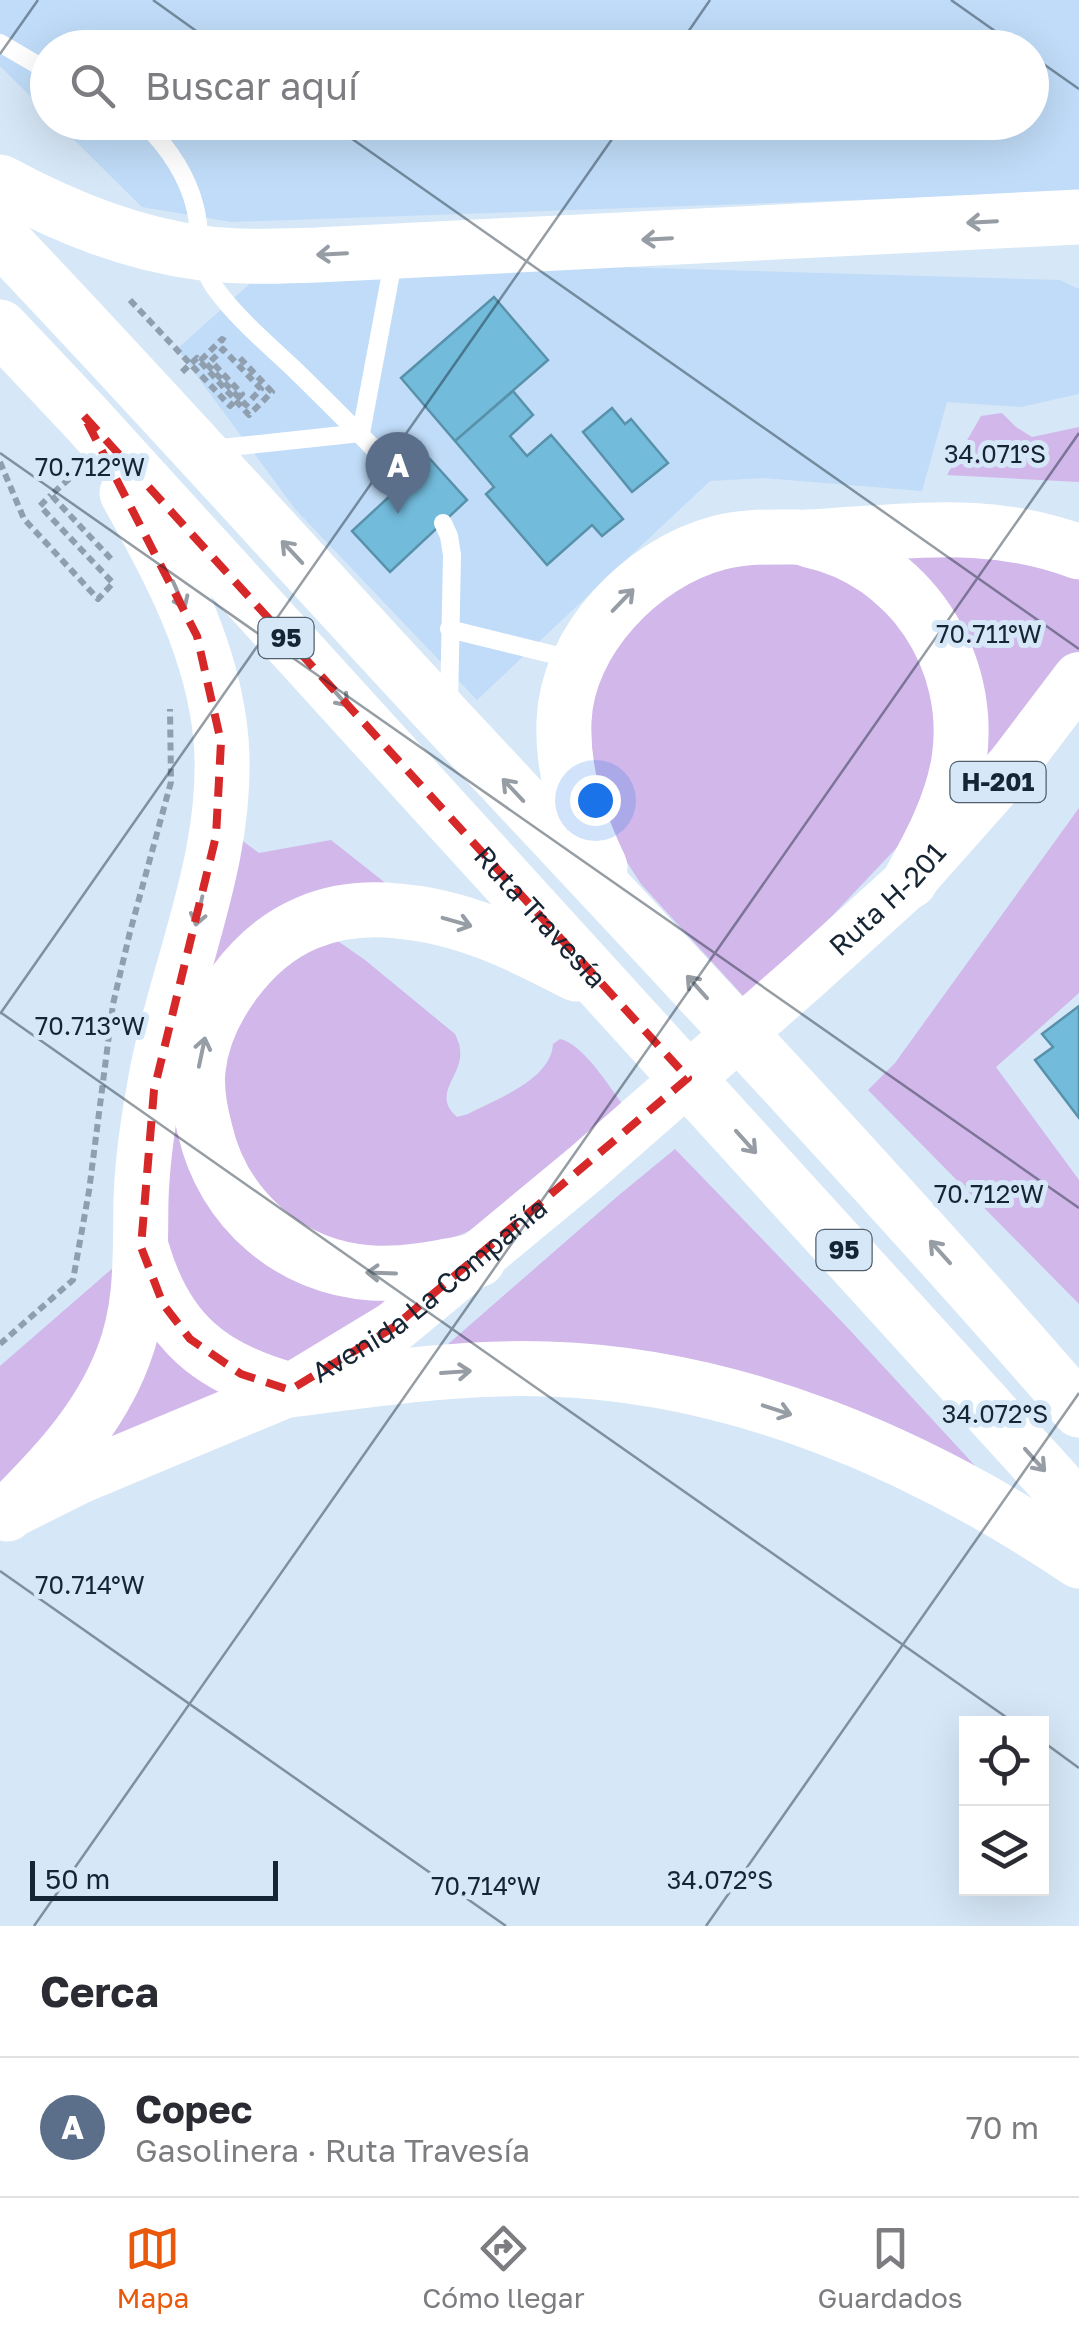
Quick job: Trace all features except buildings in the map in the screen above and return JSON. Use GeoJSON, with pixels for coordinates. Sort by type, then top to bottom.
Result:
{"type":"FeatureCollection","features":[{"type":"Feature","properties":{"kind":"highway"},"geometry":{"type":"LineString","coordinates":[[0,182],[104,229],[167,247],[264,256],[1079,217]]}},
{"type":"Feature","properties":{"kind":"highway","name":"95"},"geometry":{"type":"LineString","coordinates":[[0,238],[628,912],[912,1221],[1079,1410]]}},
{"type":"Feature","properties":{"kind":"highway","name":"Ruta Travesía"},"geometry":{"type":"LineString","coordinates":[[0,327],[1079,1508]]}},
{"type":"Feature","properties":{"kind":"highway"},"geometry":{"type":"LineString","coordinates":[[4,1517],[62,1458],[92,1417],[114,1379],[132,1330],[139,1288],[142,1197],[151,1108],[161,1053],[216,836],[222,766],[214,690],[190,621],[153,540],[84,416]]}},
{"type":"Feature","properties":{"kind":"highway"},"geometry":{"type":"LineString","coordinates":[[796,538],[932,529],[981,530],[1028,536],[1079,552]]}},
{"type":"Feature","properties":{"kind":"highway"},"geometry":{"type":"LineString","coordinates":[[628,912],[585,836],[570,787],[564,720],[567,699],[581,661],[601,625],[625,596],[686,554],[720,542],[760,536],[819,542],[848,553],[893,582],[933,627],[951,667],[961,724],[958,763],[937,831],[910,881]]}},
{"type":"Feature","properties":{"kind":"highway"},"geometry":{"type":"LineString","coordinates":[[478,1260],[418,1272],[349,1270],[308,1258],[260,1226],[222,1178],[202,1117],[198,1075],[213,1017],[238,979],[290,932],[330,916],[372,910],[421,914],[470,926],[528,949],[609,992]]}},
{"type":"Feature","properties":{"kind":"highway"},"geometry":{"type":"LineString","coordinates":[[141,1248],[163,1304],[190,1340],[241,1374],[290,1390],[466,1370],[548,1369],[615,1375],[716,1392],[817,1424],[920,1470],[1001,1511],[1079,1561]]}},
{"type":"Feature","properties":{"kind":"main road","name":"Ruta H-201"},"geometry":{"type":"LineString","coordinates":[[805,976],[910,881],[1014,765],[1079,678]]}},
{"type":"Feature","properties":{"kind":"main road","name":"Avenida La Compañía"},"geometry":{"type":"LineString","coordinates":[[4,1517],[79,1478],[290,1390],[394,1327],[586,1168],[805,976]]}},
{"type":"Feature","properties":{"kind":"lane"},"geometry":{"type":"LineString","coordinates":[[0,43],[30,60]]}},
{"type":"Feature","properties":{"kind":"lane"},"geometry":{"type":"LineString","coordinates":[[160,140],[174,159],[195,206],[200,253],[213,286],[406,481]]}},
{"type":"Feature","properties":{"kind":"lane"},"geometry":{"type":"LineString","coordinates":[[360,433],[394,251]]}},
{"type":"Feature","properties":{"kind":"lane"},"geometry":{"type":"LineString","coordinates":[[198,451],[360,433]]}},
{"type":"Feature","properties":{"kind":"lane"},"geometry":{"type":"LineString","coordinates":[[443,523],[452,554],[448,721]]}},
{"type":"Feature","properties":{"kind":"lane"},"geometry":{"type":"LineString","coordinates":[[449,629],[581,661]]}},
{"type":"Feature","properties":{"kind":"path"},"geometry":{"type":"LineString","coordinates":[[130,300],[230,406],[242,394]]}},
{"type":"Feature","properties":{"kind":"path"},"geometry":{"type":"LineString","coordinates":[[0,462],[24,519],[98,599],[114,584],[40,506],[52,495]]}},
{"type":"Feature","properties":{"kind":"path"},"geometry":{"type":"LineString","coordinates":[[0,1344],[74,1280],[113,1004],[130,932]]}},
{"type":"Feature","properties":{"kind":"highlighted area"},"geometry":{"type":"Polygon","coordinates":[[[84,416],[688,1078],[394,1327],[290,1390],[241,1374],[190,1339],[163,1304],[141,1247],[154,1090],[216,836],[221,742],[197,636],[84,416]]]}},
{"type":"Feature","properties":{"kind":"shaded area"},"geometry":{"type":"Polygon","coordinates":[[[0,0],[1079,0],[1079,192],[231,222],[142,207],[74,140],[1049,140],[1049,30],[30,30],[30,96],[0,66],[0,0]]]}},
{"type":"Feature","properties":{"kind":"shaded area"},"geometry":{"type":"Polygon","coordinates":[[[514,264],[1060,280],[1079,289],[1079,394],[1021,407],[947,402],[922,491],[763,478],[710,481],[477,700],[296,510],[177,349],[254,280],[514,264]]]}},
{"type":"Feature","properties":{"kind":"shaded area"},"geometry":{"type":"Polygon","coordinates":[[[1002,413],[1032,437],[1079,427],[1079,482],[947,475],[981,416],[1002,413]]]}},
{"type":"Feature","properties":{"kind":"shaded area"},"geometry":{"type":"Polygon","coordinates":[[[879,544],[1079,569],[1079,654],[967,787],[879,544]]]}},
{"type":"Feature","properties":{"kind":"shaded area"},"geometry":{"type":"Polygon","coordinates":[[[751,554],[843,574],[919,643],[943,742],[903,841],[832,916],[745,998],[641,884],[603,825],[581,714],[640,602],[751,554]]]}},
{"type":"Feature","properties":{"kind":"shaded area"},"geometry":{"type":"Polygon","coordinates":[[[1079,808],[1079,993],[996,1067],[1079,1180],[1079,1304],[868,1090],[895,1063],[1079,808]]]}},
{"type":"Feature","properties":{"kind":"shaded area"},"geometry":{"type":"Polygon","coordinates":[[[229,831],[259,853],[331,840],[393,889],[249,949],[196,1167],[421,1290],[301,1362],[275,1364],[182,1307],[158,1205],[229,831]]]}},
{"type":"Feature","properties":{"kind":"shaded area"},"geometry":{"type":"Polygon","coordinates":[[[332,937],[455,1034],[460,1059],[447,1100],[457,1117],[507,1095],[533,1078],[560,1039],[586,1057],[623,1105],[476,1228],[455,1237],[391,1254],[306,1236],[234,1159],[219,1063],[267,975],[332,937]]]}},
{"type":"Feature","properties":{"kind":"shaded area"},"geometry":{"type":"Polygon","coordinates":[[[675,1149],[978,1469],[964,1474],[431,1359],[675,1149]]]}},
{"type":"Feature","properties":{"kind":"shaded area"},"geometry":{"type":"Polygon","coordinates":[[[114,1267],[106,1374],[0,1497],[0,1366],[114,1267]]]}},
{"type":"Feature","properties":{"kind":"shaded area"},"geometry":{"type":"Polygon","coordinates":[[[150,1326],[226,1392],[100,1445],[150,1326]]]}},
{"type":"Feature","properties":{"kind":"place","name":"Copec"},"geometry":{"type":"Point","coordinates":[398,514]}}]}
